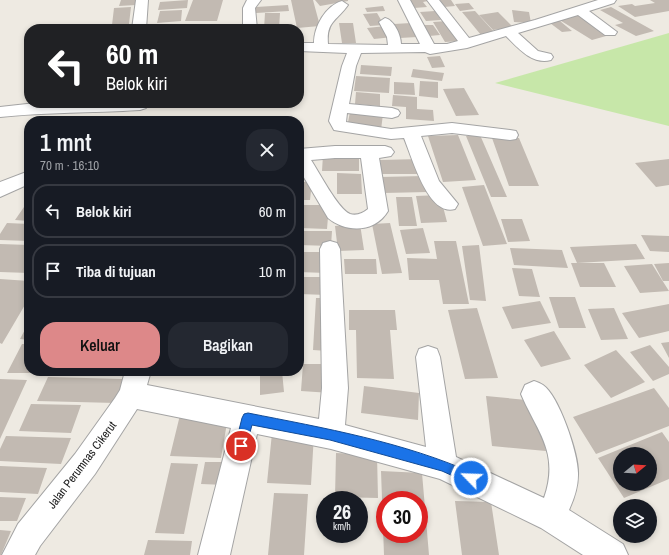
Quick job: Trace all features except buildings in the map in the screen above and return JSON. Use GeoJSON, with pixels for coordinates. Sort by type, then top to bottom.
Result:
{"type":"FeatureCollection","features":[{"type":"Feature","properties":{"kind":"street"},"geometry":{"type":"LineString","coordinates":[[140,24],[142,0]]}},
{"type":"Feature","properties":{"kind":"street"},"geometry":{"type":"LineString","coordinates":[[250,24],[249,6],[251,2],[255,0]]}},
{"type":"Feature","properties":{"kind":"street"},"geometry":{"type":"LineString","coordinates":[[404,0],[430,50]]}},
{"type":"Feature","properties":{"kind":"street"},"geometry":{"type":"LineString","coordinates":[[433,0],[467,44]]}},
{"type":"Feature","properties":{"kind":"street"},"geometry":{"type":"LineString","coordinates":[[304,47],[321,48],[352,59],[395,49],[430,50],[467,44],[581,11],[607,0]]}},
{"type":"Feature","properties":{"kind":"street"},"geometry":{"type":"LineString","coordinates":[[321,48],[320,34],[322,25],[342,5]]}},
{"type":"Feature","properties":{"kind":"street"},"geometry":{"type":"LineString","coordinates":[[581,11],[610,32]]}},
{"type":"Feature","properties":{"kind":"street"},"geometry":{"type":"LineString","coordinates":[[385,22],[394,37],[395,49]]}},
{"type":"Feature","properties":{"kind":"street"},"geometry":{"type":"LineString","coordinates":[[509,32],[533,54],[546,57]]}},
{"type":"Feature","properties":{"kind":"street"},"geometry":{"type":"LineString","coordinates":[[352,59],[337,121],[340,126],[347,129],[391,134],[452,128],[510,135]]}},
{"type":"Feature","properties":{"kind":"street"},"geometry":{"type":"LineString","coordinates":[[0,112],[36,108],[90,108],[140,113]]}},
{"type":"Feature","properties":{"kind":"street"},"geometry":{"type":"LineString","coordinates":[[340,108],[392,113]]}},
{"type":"Feature","properties":{"kind":"street"},"geometry":{"type":"LineString","coordinates":[[411,133],[431,184],[448,204]]}},
{"type":"Feature","properties":{"kind":"street"},"geometry":{"type":"LineString","coordinates":[[304,156],[377,152],[378,211],[372,218],[351,222],[342,220],[335,213],[304,163]]}},
{"type":"Feature","properties":{"kind":"street"},"geometry":{"type":"LineString","coordinates":[[0,190],[24,179]]}},
{"type":"Feature","properties":{"kind":"street"},"geometry":{"type":"LineString","coordinates":[[330,249],[335,388],[330,435]]}},
{"type":"Feature","properties":{"kind":"street"},"geometry":{"type":"LineString","coordinates":[[428,356],[443,466]]}},
{"type":"Feature","properties":{"kind":"street"},"geometry":{"type":"LineString","coordinates":[[135,383],[248,418],[330,435],[443,466],[552,517],[612,555]]}},
{"type":"Feature","properties":{"kind":"street","name":"Jalan Perumnas Cikerut"},"geometry":{"type":"LineString","coordinates":[[18,555],[29,535],[85,464],[135,383]]}},
{"type":"Feature","properties":{"kind":"street"},"geometry":{"type":"LineString","coordinates":[[534,394],[548,416],[557,436],[561,457],[563,472],[562,486],[552,517]]}},
{"type":"Feature","properties":{"kind":"street"},"geometry":{"type":"LineString","coordinates":[[214,555],[248,418]]}},
{"type":"Feature","properties":{"kind":"green space"},"geometry":{"type":"Polygon","coordinates":[[[669,33],[669,126],[495,83],[669,33]]]}},
{"type":"Feature","properties":{"kind":"route"},"geometry":{"type":"LineString","coordinates":[[241,446],[248,418],[330,435],[443,466],[471,478]]}}]}
